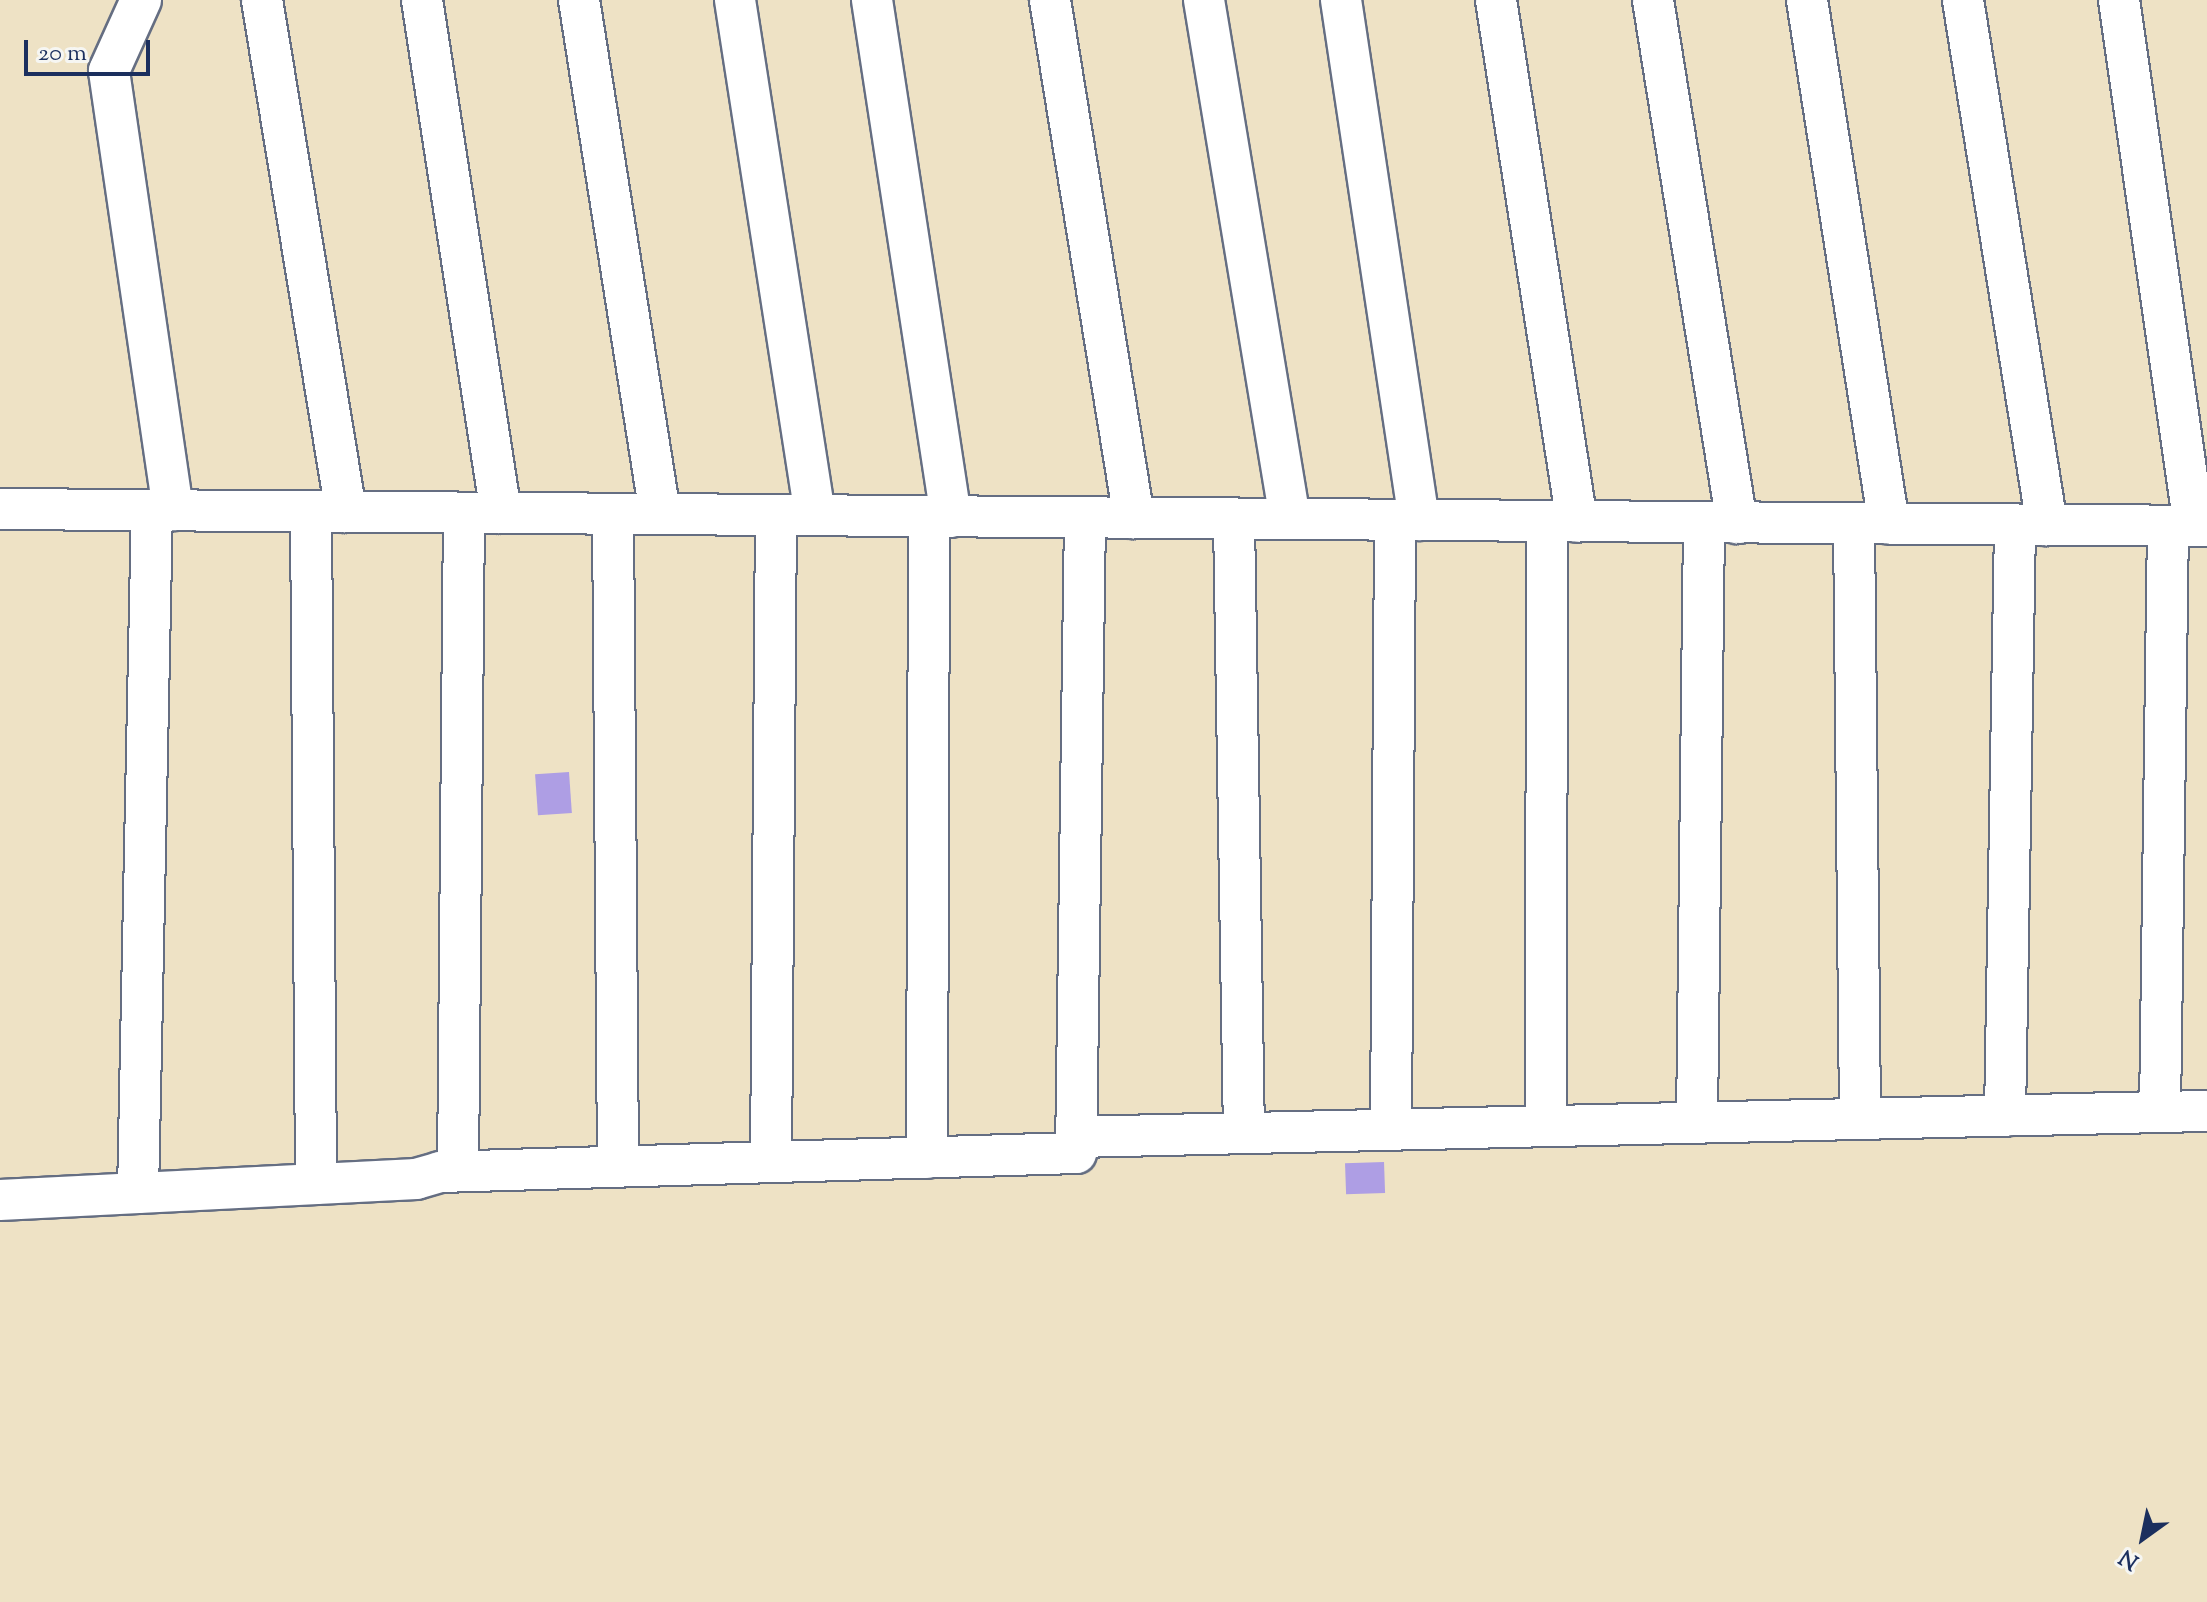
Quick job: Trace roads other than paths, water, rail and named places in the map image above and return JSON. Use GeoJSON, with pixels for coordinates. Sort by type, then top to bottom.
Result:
{"type":"FeatureCollection","features":[{"type":"Feature","properties":{"kind":"street"},"geometry":{"type":"LineString","coordinates":[[138,1193],[163,510],[109,71],[141,0]]}},
{"type":"Feature","properties":{"kind":"street"},"geometry":{"type":"LineString","coordinates":[[262,0],[329,512],[316,1184]]}},
{"type":"Feature","properties":{"kind":"street"},"geometry":{"type":"LineString","coordinates":[[422,0],[483,513],[458,1171]]}},
{"type":"Feature","properties":{"kind":"street"},"geometry":{"type":"LineString","coordinates":[[579,0],[660,514]]}},
{"type":"Feature","properties":{"kind":"street"},"geometry":{"type":"LineString","coordinates":[[735,0],[815,515]]}},
{"type":"Feature","properties":{"kind":"street"},"geometry":{"type":"LineString","coordinates":[[872,0],[940,517],[927,1158]]}},
{"type":"Feature","properties":{"kind":"street"},"geometry":{"type":"LineString","coordinates":[[1050,0],[1134,518]]}},
{"type":"Feature","properties":{"kind":"street"},"geometry":{"type":"LineString","coordinates":[[1204,0],[1290,519]]}},
{"type":"Feature","properties":{"kind":"street"},"geometry":{"type":"LineString","coordinates":[[1341,0],[1407,520],[1391,1130]]}},
{"type":"Feature","properties":{"kind":"street"},"geometry":{"type":"LineString","coordinates":[[1496,0],[1562,521],[1546,1126]]}},
{"type":"Feature","properties":{"kind":"street"},"geometry":{"type":"LineString","coordinates":[[1653,0],[1720,522],[1697,1122]]}},
{"type":"Feature","properties":{"kind":"street"},"geometry":{"type":"LineString","coordinates":[[1807,0],[1872,524],[1860,1119]]}},
{"type":"Feature","properties":{"kind":"street"},"geometry":{"type":"LineString","coordinates":[[1963,0],[2031,525],[2005,1116]]}},
{"type":"Feature","properties":{"kind":"street"},"geometry":{"type":"LineString","coordinates":[[2119,0],[2190,526],[2160,1112]]}},
{"type":"Feature","properties":{"kind":"street"},"geometry":{"type":"LineString","coordinates":[[0,509],[2190,526]]}},
{"type":"Feature","properties":{"kind":"street"},"geometry":{"type":"LineString","coordinates":[[613,514],[618,1167]]}},
{"type":"Feature","properties":{"kind":"street"},"geometry":{"type":"LineString","coordinates":[[771,1162],[776,515]]}},
{"type":"Feature","properties":{"kind":"street"},"geometry":{"type":"LineString","coordinates":[[0,1200],[316,1184],[458,1171],[1076,1153],[1085,518]]}},
{"type":"Feature","properties":{"kind":"street"},"geometry":{"type":"LineString","coordinates":[[1234,519],[1244,1133]]}},
{"type":"Feature","properties":{"kind":"street"},"geometry":{"type":"LineString","coordinates":[[1076,1137],[2207,1111]]}}]}
